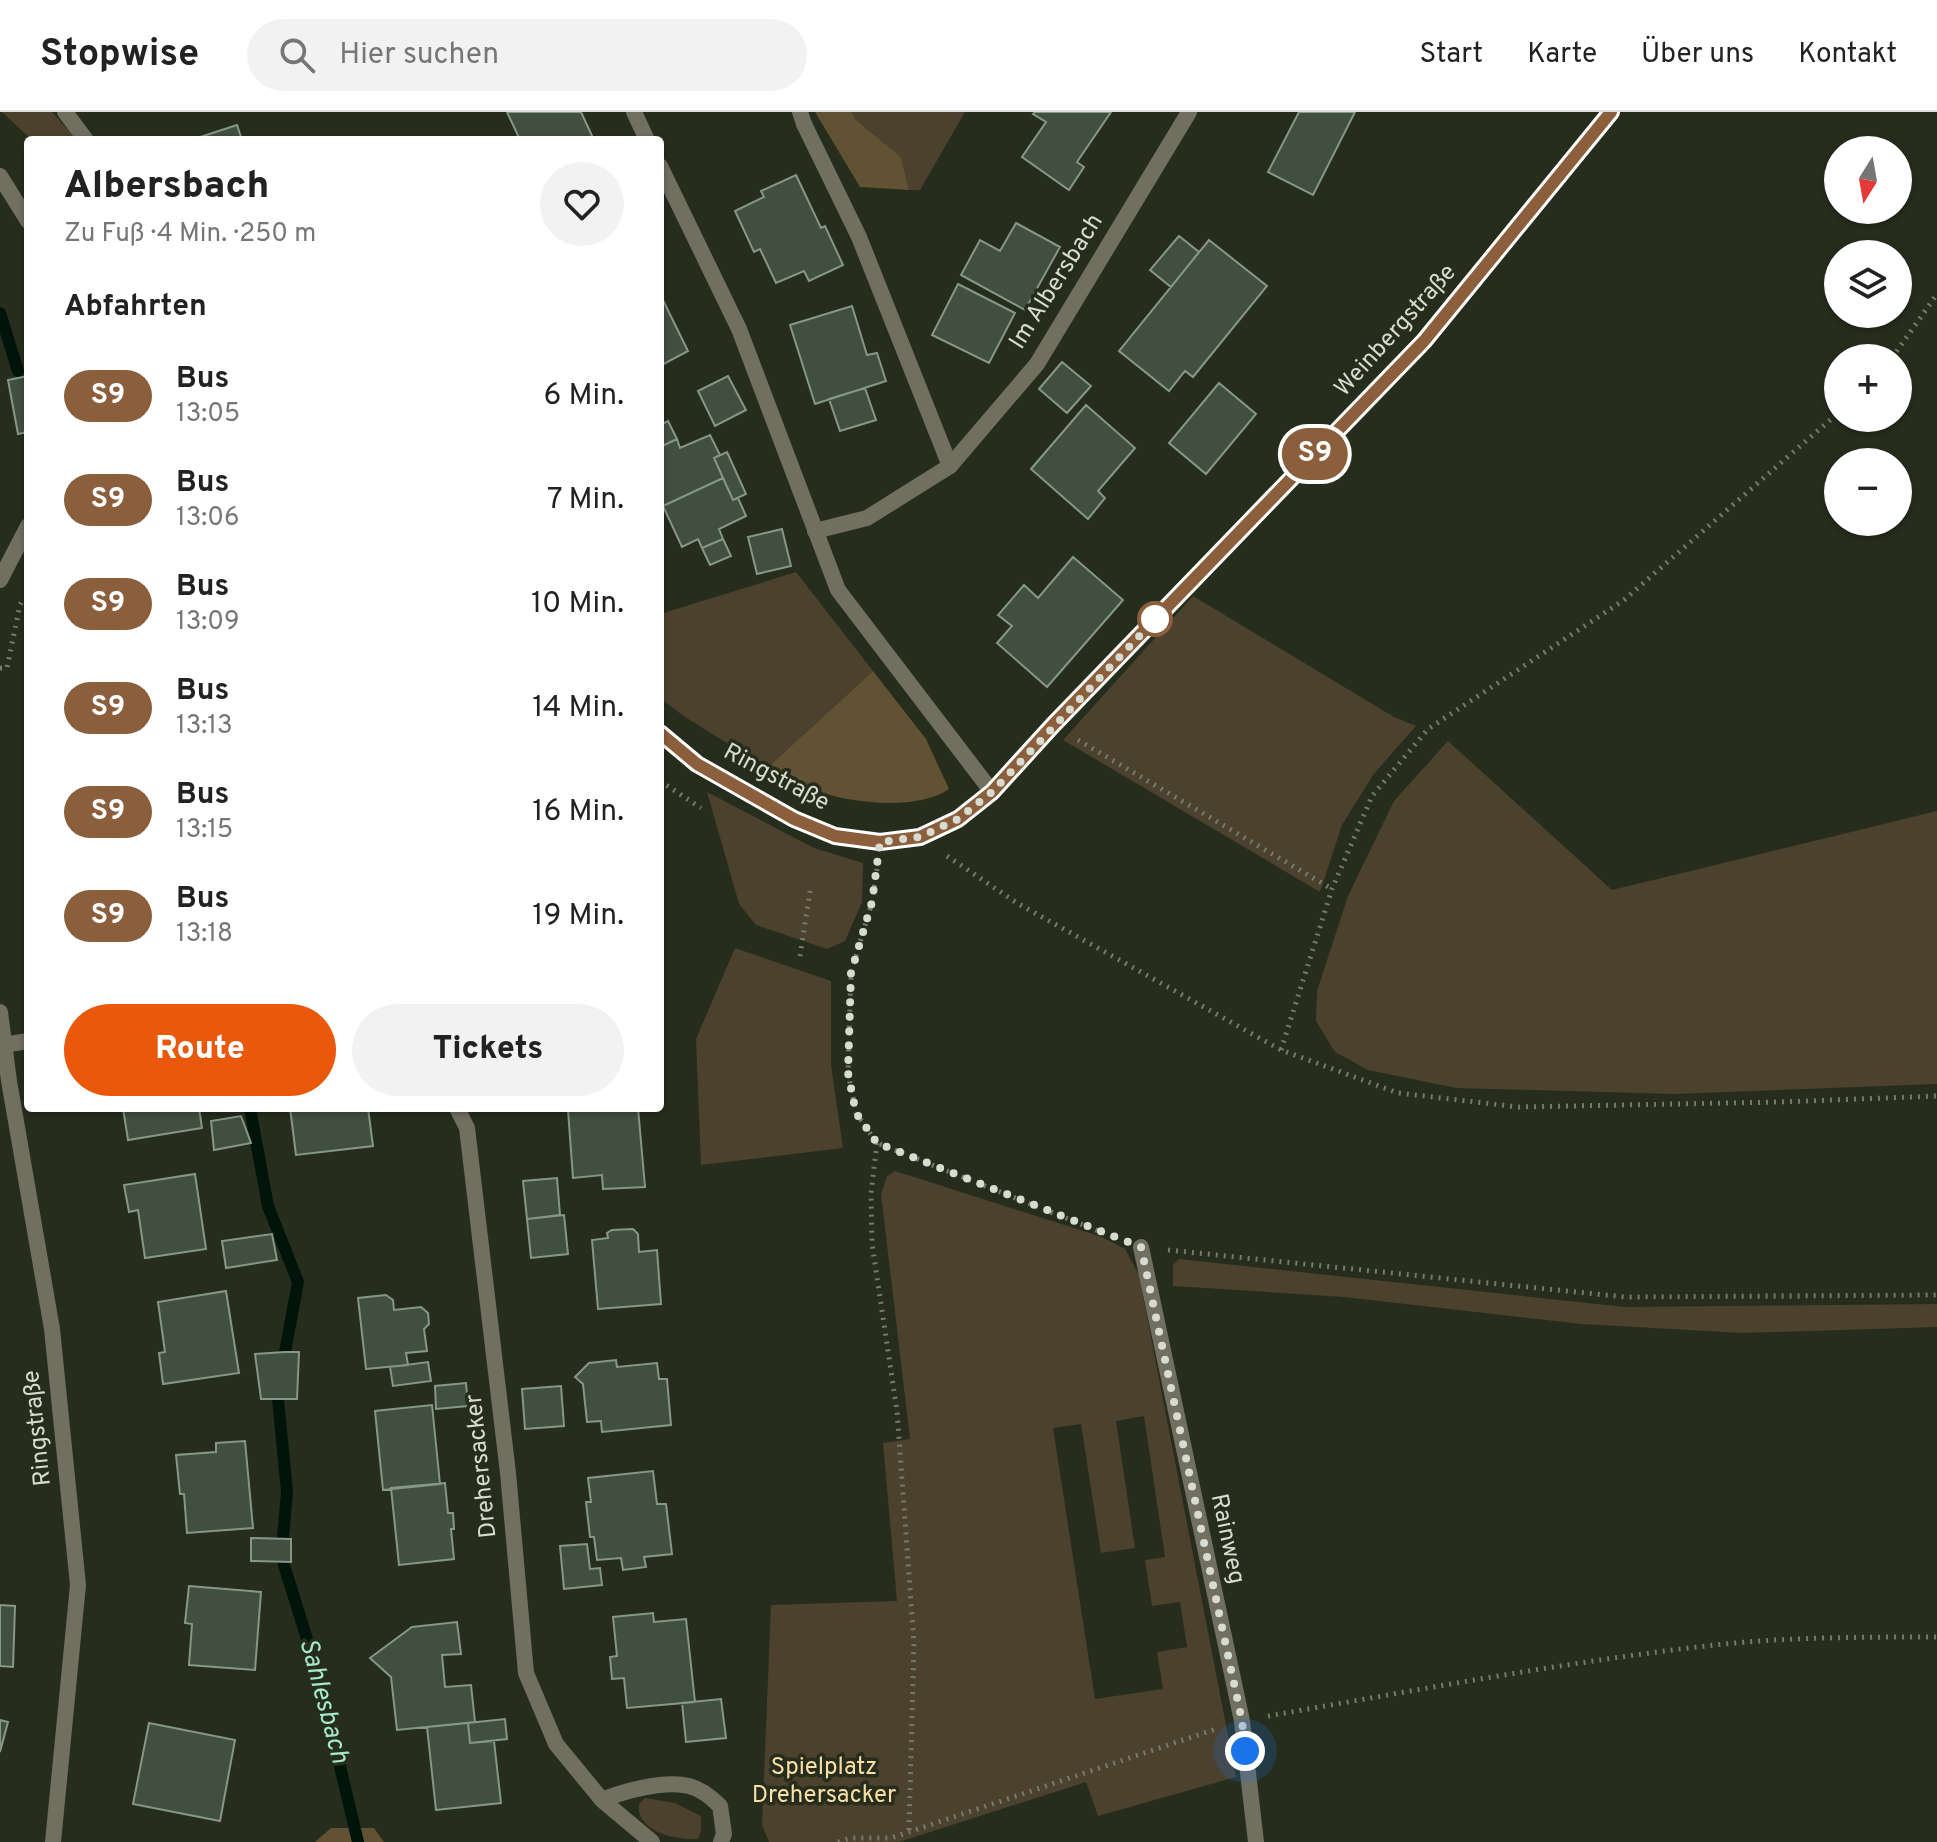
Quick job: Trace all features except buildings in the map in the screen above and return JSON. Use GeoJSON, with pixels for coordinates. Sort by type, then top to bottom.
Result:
{"type":"FeatureCollection","features":[{"type":"Feature","properties":{"kind":"street"},"geometry":{"type":"LineString","coordinates":[[65,112],[83,136]]}},
{"type":"Feature","properties":{"kind":"street"},"geometry":{"type":"LineString","coordinates":[[634,112],[645,136]]}},
{"type":"Feature","properties":{"kind":"street","name":"Im Albersbach"},"geometry":{"type":"LineString","coordinates":[[815,531],[867,518],[950,466],[1037,364],[1189,112]]}},
{"type":"Feature","properties":{"kind":"street","name":"Weinbergstraße"},"geometry":{"type":"LineString","coordinates":[[880,842],[920,837],[958,819],[992,792],[1424,341],[1612,112]]}},
{"type":"Feature","properties":{"kind":"street"},"geometry":{"type":"LineString","coordinates":[[802,118],[859,237],[950,466]]}},
{"type":"Feature","properties":{"kind":"street"},"geometry":{"type":"LineString","coordinates":[[664,174],[739,329],[838,590],[992,792]]}},
{"type":"Feature","properties":{"kind":"street"},"geometry":{"type":"LineString","coordinates":[[0,176],[24,215]]}},
{"type":"Feature","properties":{"kind":"street"},"geometry":{"type":"LineString","coordinates":[[0,580],[24,534]]}},
{"type":"Feature","properties":{"kind":"street","name":"Ringstraße"},"geometry":{"type":"LineString","coordinates":[[664,736],[697,764],[794,819],[835,836],[880,842]]}},
{"type":"Feature","properties":{"kind":"street","name":"Ringstraße"},"geometry":{"type":"LineString","coordinates":[[0,1012],[4,1082],[52,1329],[78,1585],[53,1842]]}},
{"type":"Feature","properties":{"kind":"street"},"geometry":{"type":"LineString","coordinates":[[3,1045],[24,1042]]}},
{"type":"Feature","properties":{"kind":"street","name":"Drehersacker"},"geometry":{"type":"LineString","coordinates":[[459,1112],[467,1128],[508,1473],[526,1673],[556,1744],[602,1800],[652,1842]]}},
{"type":"Feature","properties":{"kind":"street","name":"Rainweg"},"geometry":{"type":"LineString","coordinates":[[1141,1247],[1242,1721],[1256,1842]]}},
{"type":"Feature","properties":{"kind":"street"},"geometry":{"type":"LineString","coordinates":[[602,1800],[630,1788],[687,1785],[707,1794],[720,1806],[724,1834],[721,1842]]}},
{"type":"Feature","properties":{"kind":"path"},"geometry":{"type":"LineString","coordinates":[[1902,344],[1937,294]]}},
{"type":"Feature","properties":{"kind":"path"},"geometry":{"type":"LineString","coordinates":[[1281,1050],[1332,889],[1372,796],[1428,729],[1624,600],[1824,425]]}},
{"type":"Feature","properties":{"kind":"path"},"geometry":{"type":"LineString","coordinates":[[0,668],[7,668],[24,598]]}},
{"type":"Feature","properties":{"kind":"path"},"geometry":{"type":"LineString","coordinates":[[1053,725],[1332,889]]}},
{"type":"Feature","properties":{"kind":"path"},"geometry":{"type":"LineString","coordinates":[[664,784],[701,808]]}},
{"type":"Feature","properties":{"kind":"path"},"geometry":{"type":"LineString","coordinates":[[920,837],[1017,903],[1281,1050],[1398,1093],[1519,1107],[1937,1096]]}},
{"type":"Feature","properties":{"kind":"path"},"geometry":{"type":"LineString","coordinates":[[880,842],[872,902],[851,973],[848,1073],[856,1113],[877,1143],[1141,1247],[1625,1297],[1937,1295]]}},
{"type":"Feature","properties":{"kind":"path"},"geometry":{"type":"LineString","coordinates":[[800,956],[811,885]]}},
{"type":"Feature","properties":{"kind":"path"},"geometry":{"type":"LineString","coordinates":[[877,1143],[871,1193],[872,1244],[897,1411],[914,1644],[909,1831]]}},
{"type":"Feature","properties":{"kind":"path"},"geometry":{"type":"LineString","coordinates":[[838,1842],[850,1838],[891,1838],[1242,1721],[1475,1681],[1708,1646],[1855,1637],[1937,1637]]}},
{"type":"Feature","properties":{"kind":"green space"},"geometry":{"type":"Polygon","coordinates":[[[2,112],[52,112],[73,136],[28,136],[2,112]]]}},
{"type":"Feature","properties":{"kind":"green space"},"geometry":{"type":"Polygon","coordinates":[[[852,112],[965,112],[920,190],[909,190],[901,157],[855,119],[852,112]]]}},
{"type":"Feature","properties":{"kind":"green space"},"geometry":{"type":"Polygon","coordinates":[[[796,572],[873,671],[767,768],[664,701],[664,613],[796,572]]]}},
{"type":"Feature","properties":{"kind":"green space"},"geometry":{"type":"Polygon","coordinates":[[[1193,596],[1394,717],[1416,726],[1373,775],[1342,825],[1320,892],[1063,740],[1193,596]]]}},
{"type":"Feature","properties":{"kind":"green space"},"geometry":{"type":"Polygon","coordinates":[[[1448,741],[1612,890],[1937,811],[1937,1084],[1674,1094],[1456,1088],[1368,1070],[1335,1052],[1316,1021],[1317,991],[1348,896],[1394,801],[1448,741]]]}},
{"type":"Feature","properties":{"kind":"green space"},"geometry":{"type":"Polygon","coordinates":[[[707,792],[814,848],[863,863],[862,902],[845,941],[827,949],[756,925],[739,904],[707,792]]]}},
{"type":"Feature","properties":{"kind":"green space"},"geometry":{"type":"Polygon","coordinates":[[[735,948],[831,981],[831,1065],[843,1148],[701,1165],[696,1039],[735,948]]]}},
{"type":"Feature","properties":{"kind":"green space","name":"Spielplatz Drehersacker"},"geometry":{"type":"Polygon","coordinates":[[[895,1171],[1102,1237],[1125,1249],[1139,1275],[1236,1777],[1098,1816],[1086,1782],[899,1842],[769,1842],[762,1825],[771,1605],[897,1601],[883,1443],[910,1439],[881,1194],[887,1176],[895,1171]],[[1144,1416],[1116,1421],[1135,1548],[1101,1553],[1081,1424],[1053,1428],[1095,1699],[1163,1689],[1157,1652],[1187,1647],[1180,1602],[1152,1606],[1145,1560],[1165,1557],[1144,1416]]]}},
{"type":"Feature","properties":{"kind":"green space"},"geometry":{"type":"Polygon","coordinates":[[[1179,1259],[1625,1307],[1937,1304],[1937,1327],[1742,1333],[1582,1324],[1344,1297],[1173,1286],[1173,1265],[1179,1259]]]}},
{"type":"Feature","properties":{"kind":"green space"},"geometry":{"type":"Polygon","coordinates":[[[645,1798],[675,1803],[701,1816],[698,1839],[669,1836],[650,1827],[639,1813],[639,1804],[645,1798]]]}},
{"type":"Feature","properties":{"kind":"shaded area"},"geometry":{"type":"Polygon","coordinates":[[[815,112],[852,112],[855,119],[901,157],[909,190],[860,187],[815,112]]]}},
{"type":"Feature","properties":{"kind":"shaded area"},"geometry":{"type":"Polygon","coordinates":[[[873,671],[926,739],[949,789],[936,796],[904,802],[850,800],[820,792],[767,768],[873,671]]]}},
{"type":"Feature","properties":{"kind":"shaded area"},"geometry":{"type":"Polygon","coordinates":[[[331,1828],[374,1828],[384,1842],[315,1842],[331,1828]]]}},
{"type":"Feature","properties":{"kind":"waterway","name":"Sahlesbach"},"geometry":{"type":"LineString","coordinates":[[0,313],[18,371]]}},
{"type":"Feature","properties":{"kind":"waterway","name":"Sahlesbach"},"geometry":{"type":"LineString","coordinates":[[251,1112],[268,1206],[298,1282],[285,1352]]}},
{"type":"Feature","properties":{"kind":"waterway","name":"Sahlesbach"},"geometry":{"type":"LineString","coordinates":[[278,1399],[287,1492],[283,1538]]}},
{"type":"Feature","properties":{"kind":"waterway","name":"Sahlesbach"},"geometry":{"type":"LineString","coordinates":[[283,1562],[318,1674],[358,1842]]}},
{"type":"Feature","properties":{"kind":"bus line","name":"S9"},"geometry":{"type":"LineString","coordinates":[[664,736],[697,764],[794,819],[835,836],[880,842],[920,837],[958,819],[992,792],[1424,341],[1611,112]]}},
{"type":"Feature","properties":{"kind":"route"},"geometry":{"type":"LineString","coordinates":[[1155,619],[1162,612],[992,792],[958,819],[920,837],[880,842],[872,902],[851,973],[848,1073],[856,1113],[877,1143],[1141,1247],[1242,1721],[1245,1751]]}}]}
